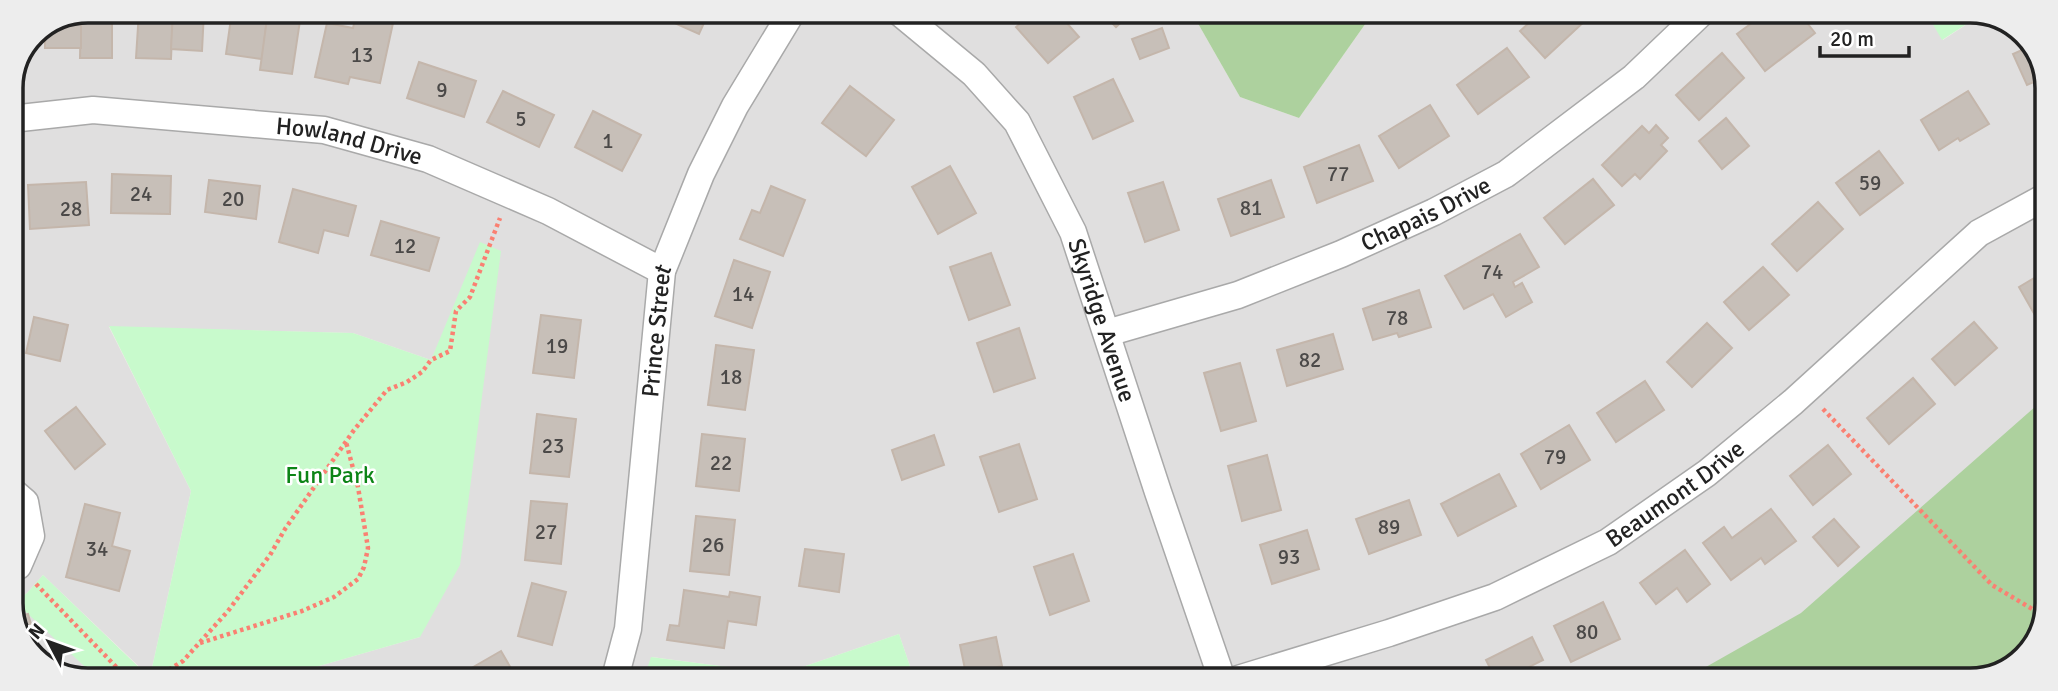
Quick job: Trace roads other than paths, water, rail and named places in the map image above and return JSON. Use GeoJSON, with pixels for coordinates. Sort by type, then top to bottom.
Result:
{"type":"FeatureCollection","features":[{"type":"Feature","properties":{"kind":"street","name":"Prince Street"},"geometry":{"type":"LineString","coordinates":[[618,668],[628,629],[663,271],[701,174],[735,106],[785,23]]}},
{"type":"Feature","properties":{"kind":"street","name":"Skyridge Avenue"},"geometry":{"type":"LineString","coordinates":[[912,23],[974,74],[1017,122],[1073,232],[1218,668]]}},
{"type":"Feature","properties":{"kind":"street","name":"Chapais Drive"},"geometry":{"type":"LineString","coordinates":[[1107,333],[1238,295],[1365,243],[1482,187],[1506,174],[1634,76],[1690,23]]}},
{"type":"Feature","properties":{"kind":"street","name":"Howland Drive"},"geometry":{"type":"LineString","coordinates":[[23,118],[93,110],[324,130],[428,159],[548,212],[663,271]]}},
{"type":"Feature","properties":{"kind":"street","name":"Beaumont Drive"},"geometry":{"type":"LineString","coordinates":[[1274,668],[1495,597],[1608,542],[1707,473],[1805,391],[1979,233],[2035,202]]}},
{"type":"Feature","properties":{"kind":"street"},"geometry":{"type":"LineString","coordinates":[[23,500],[31,536],[23,552]]}},
{"type":"Feature","properties":{"kind":"park label","name":"Fun Park"},"geometry":{"type":"Point","coordinates":[330,475]}}]}
